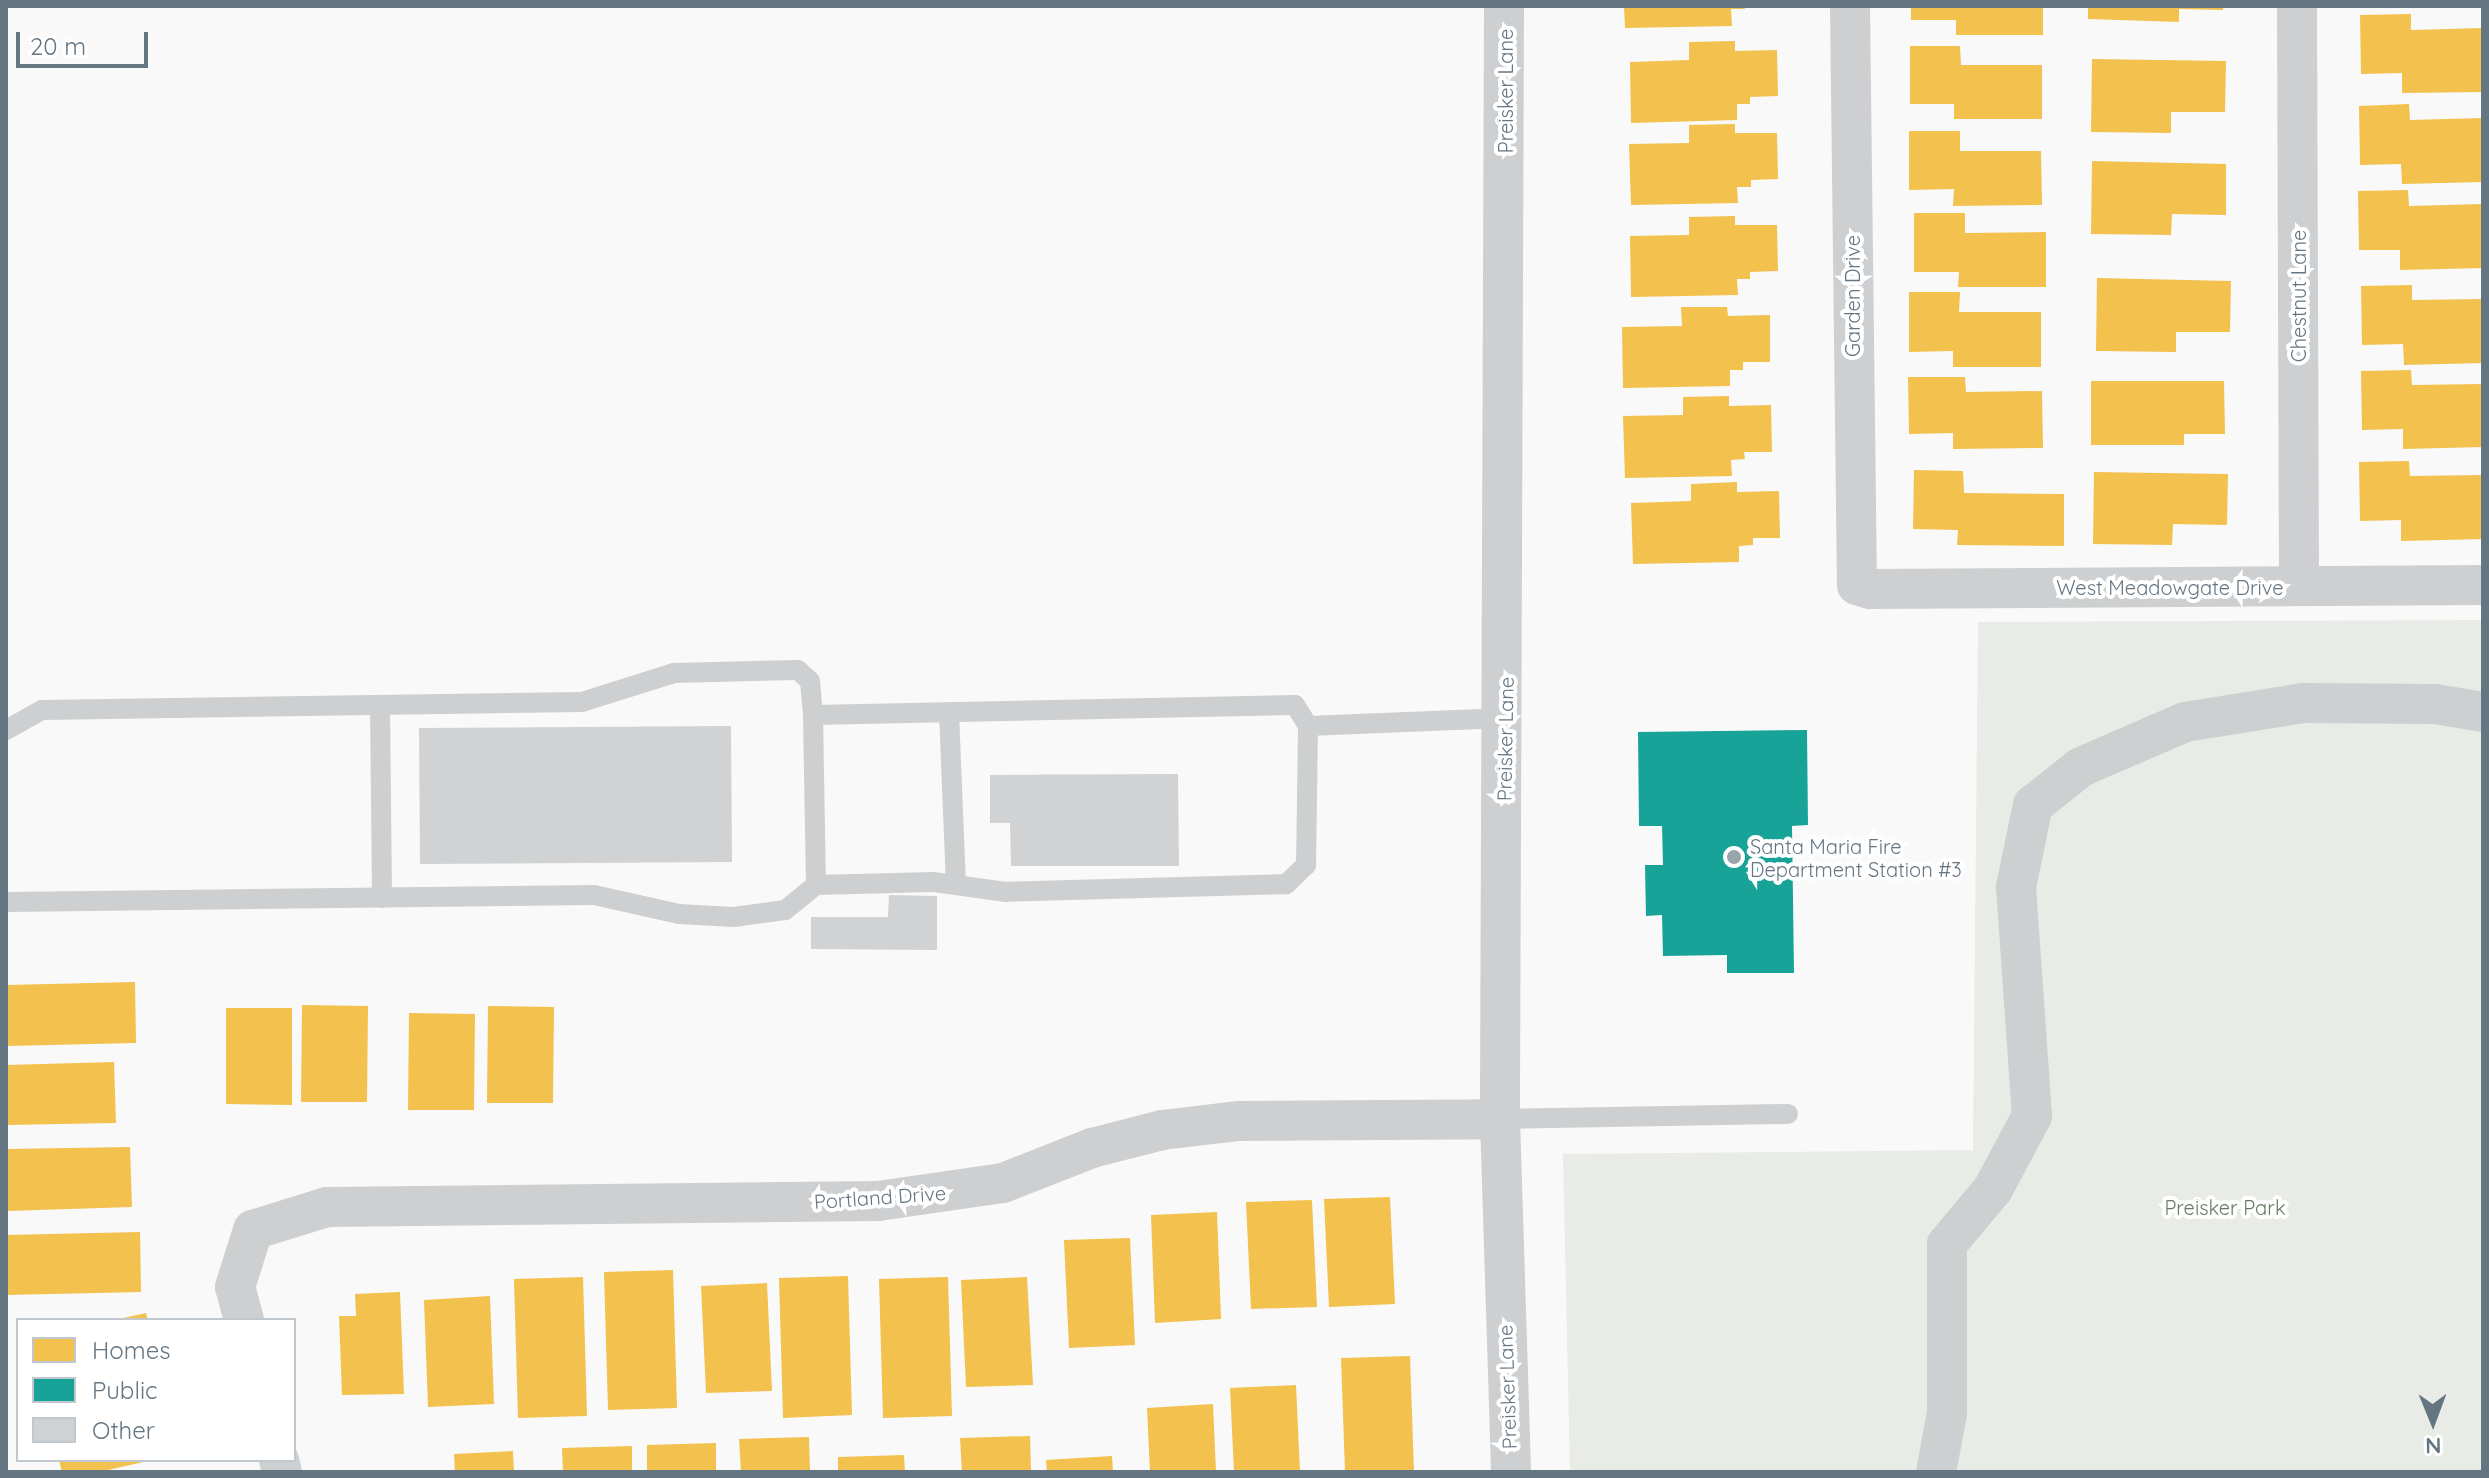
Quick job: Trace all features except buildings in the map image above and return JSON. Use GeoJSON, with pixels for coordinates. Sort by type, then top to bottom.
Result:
{"type":"FeatureCollection","features":[{"type":"Feature","properties":{"kind":"street","name":"Preisker Lane"},"geometry":{"type":"LineString","coordinates":[[1504,6],[1505,718],[1500,1119],[1511,1472]]}},
{"type":"Feature","properties":{"kind":"street","name":"Garden Drive"},"geometry":{"type":"LineString","coordinates":[[1850,6],[1857,585]]}},
{"type":"Feature","properties":{"kind":"street","name":"Chestnut Lane"},"geometry":{"type":"LineString","coordinates":[[2297,6],[2299,586]]}},
{"type":"Feature","properties":{"kind":"street","name":"West Meadowgate Drive"},"geometry":{"type":"LineString","coordinates":[[1857,585],[1870,589],[2483,585]]}},
{"type":"Feature","properties":{"kind":"street"},"geometry":{"type":"LineString","coordinates":[[1936,1472],[1947,1413],[1947,1244],[1993,1189],[2032,1116],[2016,887],[2033,805],[2081,767],[2185,722],[2303,703],[2435,704],[2483,712]]}},
{"type":"Feature","properties":{"kind":"street","name":"Portland Drive"},"geometry":{"type":"LineString","coordinates":[[243,1318],[235,1287],[253,1230],[327,1207],[937,1197],[1003,1183],[1092,1148],[1162,1130],[1239,1121],[1500,1119]]}},
{"type":"Feature","properties":{"kind":"lane"},"geometry":{"type":"LineString","coordinates":[[6,730],[42,710],[582,702],[674,673],[798,670],[810,681],[813,715],[816,885]]}},
{"type":"Feature","properties":{"kind":"lane"},"geometry":{"type":"LineString","coordinates":[[380,705],[382,898]]}},
{"type":"Feature","properties":{"kind":"lane"},"geometry":{"type":"LineString","coordinates":[[6,902],[594,895],[679,914],[733,917],[785,910],[816,885],[956,885],[1006,892],[1286,884],[1306,865],[1308,726],[1295,705],[813,715]]}},
{"type":"Feature","properties":{"kind":"lane"},"geometry":{"type":"LineString","coordinates":[[949,712],[956,885]]}},
{"type":"Feature","properties":{"kind":"lane"},"geometry":{"type":"LineString","coordinates":[[1308,726],[1505,718]]}},
{"type":"Feature","properties":{"kind":"lane"},"geometry":{"type":"LineString","coordinates":[[1500,1119],[1788,1114]]}},
{"type":"Feature","properties":{"kind":"green space","name":"Preisker Park"},"geometry":{"type":"Polygon","coordinates":[[[2483,620],[2483,1472],[1570,1472],[1563,1154],[1973,1150],[1978,622],[2483,620]]]}},
{"type":"Feature","properties":{"kind":"place","name":"Santa Maria Fire Department Station #3"},"geometry":{"type":"Point","coordinates":[1734,857]}}]}
